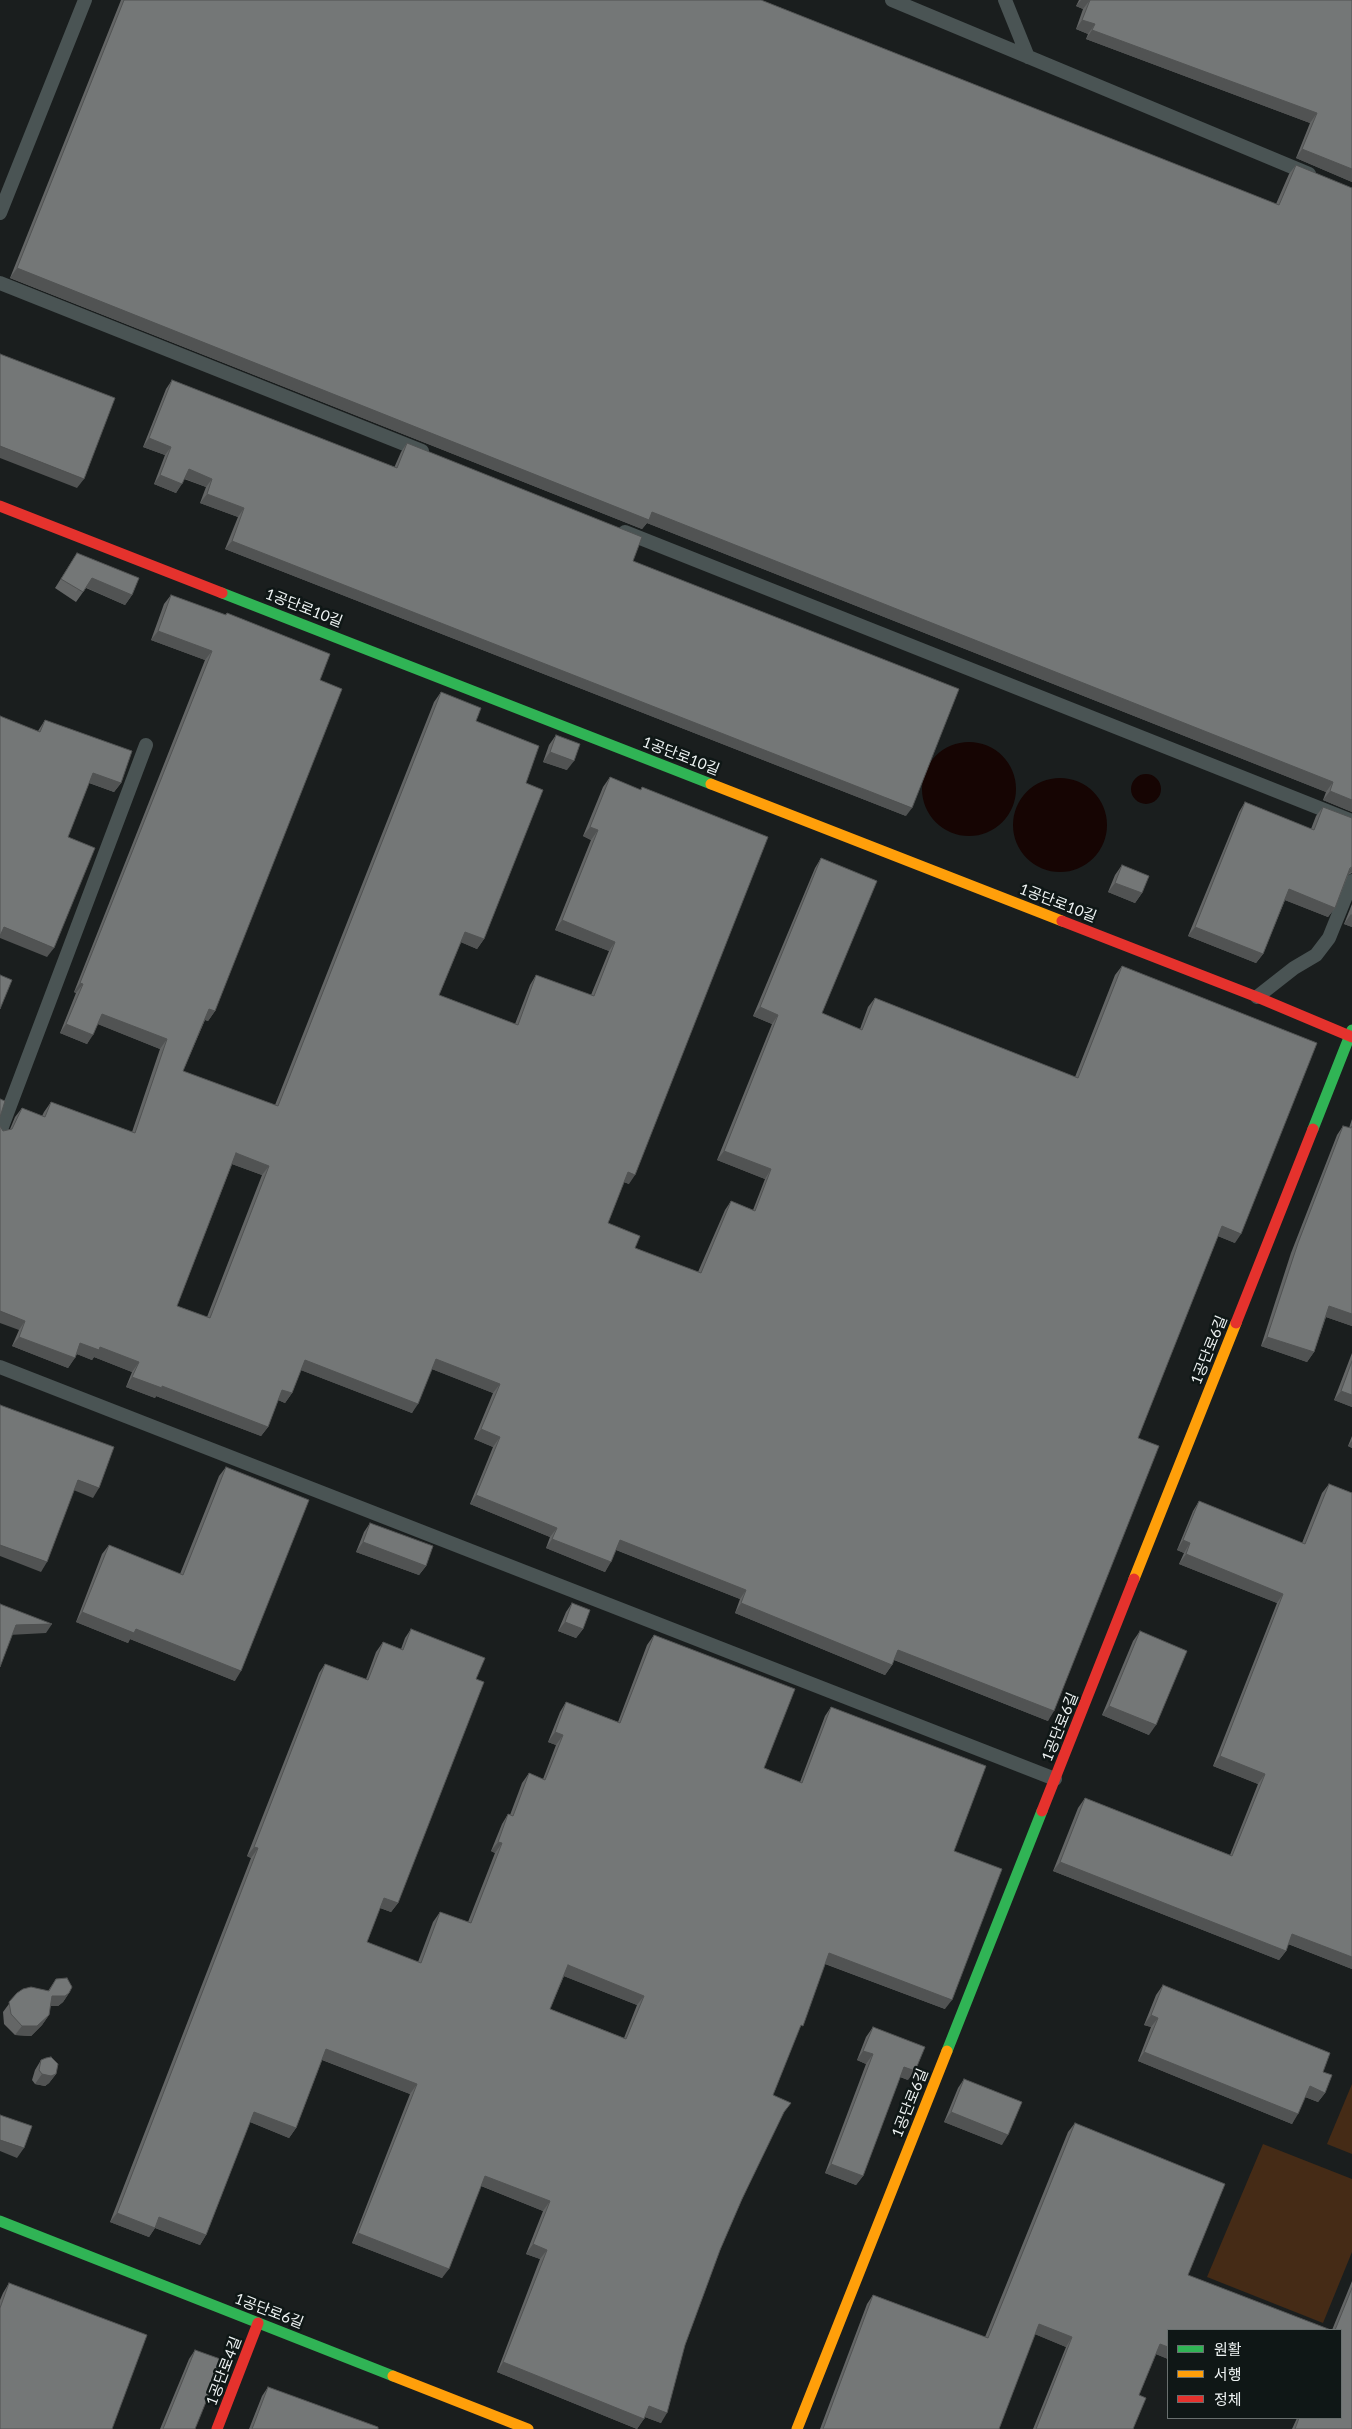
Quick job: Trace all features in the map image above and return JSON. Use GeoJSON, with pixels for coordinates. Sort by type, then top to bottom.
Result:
{"type":"FeatureCollection","features":[{"type":"Feature","properties":{"kind":"street","name":"1공단로10길"},"geometry":{"type":"LineString","coordinates":[[0,506],[1351,1034]]}},
{"type":"Feature","properties":{"kind":"street","name":"1공단로6길"},"geometry":{"type":"LineString","coordinates":[[797,2429],[1351,1034]]}},
{"type":"Feature","properties":{"kind":"street","name":"1공단로6길"},"geometry":{"type":"LineString","coordinates":[[0,2221],[528,2429]]}},
{"type":"Feature","properties":{"kind":"street","name":"1공단로4길"},"geometry":{"type":"LineString","coordinates":[[217,2429],[258,2323]]}},
{"type":"Feature","properties":{"kind":"lane"},"geometry":{"type":"LineString","coordinates":[[0,213],[85,0]]}},
{"type":"Feature","properties":{"kind":"lane"},"geometry":{"type":"LineString","coordinates":[[892,0],[1319,178]]}},
{"type":"Feature","properties":{"kind":"lane"},"geometry":{"type":"LineString","coordinates":[[1005,0],[1028,57]]}},
{"type":"Feature","properties":{"kind":"lane"},"geometry":{"type":"LineString","coordinates":[[0,283],[436,456]]}},
{"type":"Feature","properties":{"kind":"lane"},"geometry":{"type":"LineString","coordinates":[[612,527],[1352,821]]}},
{"type":"Feature","properties":{"kind":"lane"},"geometry":{"type":"LineString","coordinates":[[0,1132],[146,745]]}},
{"type":"Feature","properties":{"kind":"lane"},"geometry":{"type":"LineString","coordinates":[[1257,997],[1294,968],[1316,954],[1328,938],[1352,881]]}},
{"type":"Feature","properties":{"kind":"lane"},"geometry":{"type":"LineString","coordinates":[[0,1367],[1055,1779]]}},
{"type":"Feature","properties":{"kind":"shaded area"},"geometry":{"type":"Polygon","coordinates":[[[969,742],[987,745],[1002,756],[1013,771],[1016,789],[1013,807],[1002,822],[987,833],[969,836],[951,833],[936,822],[925,807],[922,789],[925,771],[936,756],[951,745],[969,742]]]}},
{"type":"Feature","properties":{"kind":"shaded area"},"geometry":{"type":"Polygon","coordinates":[[[1146,774],[1157,778],[1161,789],[1157,800],[1146,804],[1135,800],[1131,789],[1135,778],[1146,774]]]}},
{"type":"Feature","properties":{"kind":"shaded area"},"geometry":{"type":"Polygon","coordinates":[[[1060,778],[1078,781],[1093,792],[1104,807],[1107,825],[1104,843],[1093,858],[1078,869],[1060,872],[1042,869],[1027,858],[1016,843],[1013,825],[1016,807],[1027,792],[1042,781],[1060,778]]]}},
{"type":"Feature","properties":{"kind":"shaded area"},"geometry":{"type":"Polygon","coordinates":[[[1352,2084],[1352,2154],[1327,2144],[1352,2084]]]}},
{"type":"Feature","properties":{"kind":"shaded area"},"geometry":{"type":"Polygon","coordinates":[[[1263,2144],[1352,2179],[1352,2252],[1323,2323],[1207,2277],[1263,2144]]]}},
{"type":"Feature","properties":{"kind":"building"},"geometry":{"type":"Polygon","coordinates":[[[124,0],[761,0],[1279,205],[1296,165],[1352,188],[1352,800],[1330,791],[1333,782],[652,512],[649,520],[17,268],[124,0]]]}},
{"type":"Feature","properties":{"kind":"building"},"geometry":{"type":"Polygon","coordinates":[[[1090,0],[1352,0],[1352,169],[1302,149],[1317,113],[1092,30],[1095,24],[1082,20],[1090,0]]]}},
{"type":"Feature","properties":{"kind":"building"},"geometry":{"type":"Polygon","coordinates":[[[0,354],[115,398],[84,479],[0,446],[0,354]]]}},
{"type":"Feature","properties":{"kind":"building"},"geometry":{"type":"Polygon","coordinates":[[[172,380],[397,468],[407,443],[642,537],[633,561],[959,689],[912,808],[232,541],[244,508],[207,494],[212,479],[189,469],[182,484],[160,475],[171,447],[149,438],[172,380]]]}},
{"type":"Feature","properties":{"kind":"building"},"geometry":{"type":"Polygon","coordinates":[[[77,553],[139,578],[132,595],[92,578],[83,592],[61,579],[77,553]]]}},
{"type":"Feature","properties":{"kind":"building"},"geometry":{"type":"Polygon","coordinates":[[[171,595],[226,615],[227,613],[330,654],[320,680],[342,689],[215,1011],[209,1009],[183,1071],[278,1106],[441,692],[481,708],[476,721],[539,746],[526,783],[543,790],[484,939],[465,932],[439,995],[518,1025],[536,975],[594,996],[615,942],[562,920],[598,830],[590,827],[610,777],[641,790],[642,787],[768,837],[635,1175],[628,1172],[608,1223],[640,1236],[635,1248],[701,1273],[731,1201],[755,1211],[771,1169],[724,1151],[778,1015],[760,1007],[821,858],[877,881],[822,1013],[862,1030],[875,998],[1078,1078],[1122,966],[1317,1043],[1241,1234],[1222,1226],[1138,1438],[1159,1446],[1054,1711],[898,1650],[892,1665],[741,1603],[746,1590],[620,1540],[611,1562],[552,1539],[557,1528],[476,1495],[500,1437],[481,1429],[500,1384],[436,1359],[418,1404],[305,1360],[292,1393],[282,1390],[268,1427],[162,1386],[162,1388],[132,1377],[139,1362],[100,1347],[99,1350],[80,1343],[75,1358],[19,1337],[25,1321],[0,1311],[0,1126],[3,1131],[12,1129],[22,1108],[45,1117],[51,1102],[135,1133],[167,1039],[102,1014],[93,1035],[66,1024],[83,984],[80,983],[212,651],[158,631],[171,595]],[[236,1153],[177,1306],[210,1318],[269,1166],[236,1153]]]}},
{"type":"Feature","properties":{"kind":"building"},"geometry":{"type":"Polygon","coordinates":[[[0,716],[40,732],[45,720],[132,751],[121,783],[93,773],[68,837],[95,848],[54,948],[4,927],[0,936],[0,716]]]}},
{"type":"Feature","properties":{"kind":"building"},"geometry":{"type":"Polygon","coordinates":[[[556,735],[580,744],[574,761],[550,752],[556,735]]]}},
{"type":"Feature","properties":{"kind":"building"},"geometry":{"type":"Polygon","coordinates":[[[1245,802],[1314,830],[1323,807],[1352,818],[1352,867],[1335,908],[1289,889],[1263,954],[1195,927],[1245,802]]]}},
{"type":"Feature","properties":{"kind":"building"},"geometry":{"type":"Polygon","coordinates":[[[1122,865],[1149,876],[1142,893],[1115,883],[1122,865]]]}},
{"type":"Feature","properties":{"kind":"building"},"geometry":{"type":"Polygon","coordinates":[[[0,975],[12,980],[0,1009],[0,975]]]}},
{"type":"Feature","properties":{"kind":"building"},"geometry":{"type":"Polygon","coordinates":[[[0,1099],[5,1101],[0,1117],[0,1099]]]}},
{"type":"Feature","properties":{"kind":"building"},"geometry":{"type":"Polygon","coordinates":[[[1343,1126],[1351,1128],[1352,1126],[1352,1314],[1329,1306],[1314,1352],[1267,1337],[1298,1243],[1343,1126]]]}},
{"type":"Feature","properties":{"kind":"building"},"geometry":{"type":"Polygon","coordinates":[[[1352,1361],[1352,1395],[1341,1391],[1352,1361]]]}},
{"type":"Feature","properties":{"kind":"building"},"geometry":{"type":"Polygon","coordinates":[[[0,1405],[114,1447],[99,1488],[78,1480],[47,1562],[0,1545],[0,1405]]]}},
{"type":"Feature","properties":{"kind":"building"},"geometry":{"type":"Polygon","coordinates":[[[226,1467],[309,1500],[241,1671],[136,1629],[134,1633],[82,1612],[109,1545],[183,1575],[226,1467]]]}},
{"type":"Feature","properties":{"kind":"building"},"geometry":{"type":"Polygon","coordinates":[[[1329,1484],[1352,1493],[1352,1957],[1292,1934],[1286,1951],[1060,1862],[1085,1798],[1232,1856],[1265,1774],[1220,1756],[1283,1594],[1186,1554],[1190,1543],[1183,1540],[1199,1501],[1305,1544],[1329,1484]]]}},
{"type":"Feature","properties":{"kind":"building"},"geometry":{"type":"Polygon","coordinates":[[[370,1523],[433,1546],[426,1566],[363,1542],[370,1523]]]}},
{"type":"Feature","properties":{"kind":"building"},"geometry":{"type":"Polygon","coordinates":[[[572,1603],[590,1610],[583,1629],[565,1622],[572,1603]]]}},
{"type":"Feature","properties":{"kind":"building"},"geometry":{"type":"Polygon","coordinates":[[[0,1604],[52,1624],[16,1625],[0,1667],[0,1604]]]}},
{"type":"Feature","properties":{"kind":"building"},"geometry":{"type":"Polygon","coordinates":[[[411,1629],[485,1658],[476,1679],[484,1682],[398,1903],[384,1898],[367,1942],[421,1963],[440,1912],[471,1923],[502,1843],[498,1842],[508,1814],[513,1816],[529,1773],[545,1780],[563,1735],[555,1732],[566,1702],[620,1723],[654,1635],[795,1689],[764,1768],[802,1783],[831,1707],[986,1766],[954,1851],[1002,1869],[952,2000],[829,1953],[803,2026],[801,2025],[773,2095],[791,2103],[784,2112],[720,2250],[685,2345],[667,2413],[649,2406],[644,2419],[503,2362],[547,2250],[533,2244],[550,2201],[485,2176],[449,2269],[358,2233],[417,2084],[326,2049],[296,2128],[254,2112],[206,2235],[159,2217],[155,2228],[117,2213],[258,1848],[254,1847],[325,1664],[368,1680],[383,1642],[403,1650],[411,1629]],[[568,1965],[550,2009],[626,2039],[644,1996],[568,1965]]]}},
{"type":"Feature","properties":{"kind":"building"},"geometry":{"type":"Polygon","coordinates":[[[1140,1631],[1187,1651],[1156,1725],[1109,1706],[1140,1631]]]}},
{"type":"Feature","properties":{"kind":"building"},"geometry":{"type":"Polygon","coordinates":[[[67,1978],[72,1987],[69,1993],[65,1996],[52,1996],[49,2015],[37,2026],[22,2026],[11,2014],[9,2002],[23,1989],[31,1987],[49,1991],[56,1979],[67,1978]]]}},
{"type":"Feature","properties":{"kind":"building"},"geometry":{"type":"Polygon","coordinates":[[[1163,1985],[1330,2053],[1323,2072],[1332,2075],[1325,2093],[1310,2086],[1298,2114],[1144,2052],[1158,2018],[1151,2015],[1163,1985]]]}},
{"type":"Feature","properties":{"kind":"building"},"geometry":{"type":"Polygon","coordinates":[[[873,2027],[925,2047],[915,2071],[904,2067],[863,2176],[831,2164],[873,2054],[863,2051],[873,2027]]]}},
{"type":"Feature","properties":{"kind":"building"},"geometry":{"type":"Polygon","coordinates":[[[51,2057],[58,2064],[56,2074],[51,2076],[42,2074],[39,2070],[41,2060],[51,2057]]]}},
{"type":"Feature","properties":{"kind":"building"},"geometry":{"type":"Polygon","coordinates":[[[964,2079],[1022,2102],[1008,2135],[951,2112],[964,2079]]]}},
{"type":"Feature","properties":{"kind":"building"},"geometry":{"type":"Polygon","coordinates":[[[0,2115],[32,2126],[24,2148],[0,2140],[0,2115]]]}},
{"type":"Feature","properties":{"kind":"building"},"geometry":{"type":"Polygon","coordinates":[[[1075,2123],[1225,2184],[1188,2275],[1328,2329],[1167,2329],[1167,2347],[1160,2344],[1139,2395],[1146,2398],[1133,2429],[1036,2429],[1072,2337],[1039,2324],[999,2429],[823,2429],[873,2295],[988,2338],[1075,2123]]]}},
{"type":"Feature","properties":{"kind":"building"},"geometry":{"type":"Polygon","coordinates":[[[9,2283],[147,2335],[112,2429],[0,2429],[0,2308],[9,2283]]]}},
{"type":"Feature","properties":{"kind":"building"},"geometry":{"type":"Polygon","coordinates":[[[1352,2288],[1352,2429],[1295,2429],[1299,2419],[1342,2419],[1342,2329],[1335,2329],[1352,2288]]]}},
{"type":"Feature","properties":{"kind":"building"},"geometry":{"type":"Polygon","coordinates":[[[195,2350],[223,2360],[195,2429],[163,2429],[195,2350]]]}},
{"type":"Feature","properties":{"kind":"building"},"geometry":{"type":"Polygon","coordinates":[[[268,2387],[378,2427],[378,2429],[252,2429],[268,2387]]]}},
{"type":"Feature","properties":{"kind":"traffic: fast"},"geometry":{"type":"LineString","coordinates":[[222,593],[711,784]]}},
{"type":"Feature","properties":{"kind":"traffic: fast"},"geometry":{"type":"LineString","coordinates":[[1313,1129],[1352,1030]]}},
{"type":"Feature","properties":{"kind":"traffic: fast"},"geometry":{"type":"LineString","coordinates":[[947,2051],[1042,1811]]}},
{"type":"Feature","properties":{"kind":"traffic: fast"},"geometry":{"type":"LineString","coordinates":[[0,2221],[393,2376]]}},
{"type":"Feature","properties":{"kind":"traffic: slow"},"geometry":{"type":"LineString","coordinates":[[711,784],[1062,921]]}},
{"type":"Feature","properties":{"kind":"traffic: slow"},"geometry":{"type":"LineString","coordinates":[[1134,1579],[1236,1323]]}},
{"type":"Feature","properties":{"kind":"traffic: slow"},"geometry":{"type":"LineString","coordinates":[[797,2429],[947,2051]]}},
{"type":"Feature","properties":{"kind":"traffic: slow"},"geometry":{"type":"LineString","coordinates":[[393,2376],[528,2429]]}},
{"type":"Feature","properties":{"kind":"traffic: jam"},"geometry":{"type":"LineString","coordinates":[[0,506],[222,593]]}},
{"type":"Feature","properties":{"kind":"traffic: jam"},"geometry":{"type":"LineString","coordinates":[[1062,921],[1257,997],[1352,1037]]}},
{"type":"Feature","properties":{"kind":"traffic: jam"},"geometry":{"type":"LineString","coordinates":[[1236,1323],[1313,1129]]}},
{"type":"Feature","properties":{"kind":"traffic: jam"},"geometry":{"type":"LineString","coordinates":[[1042,1811],[1134,1579]]}},
{"type":"Feature","properties":{"kind":"traffic: jam"},"geometry":{"type":"LineString","coordinates":[[217,2429],[258,2323]]}}]}
